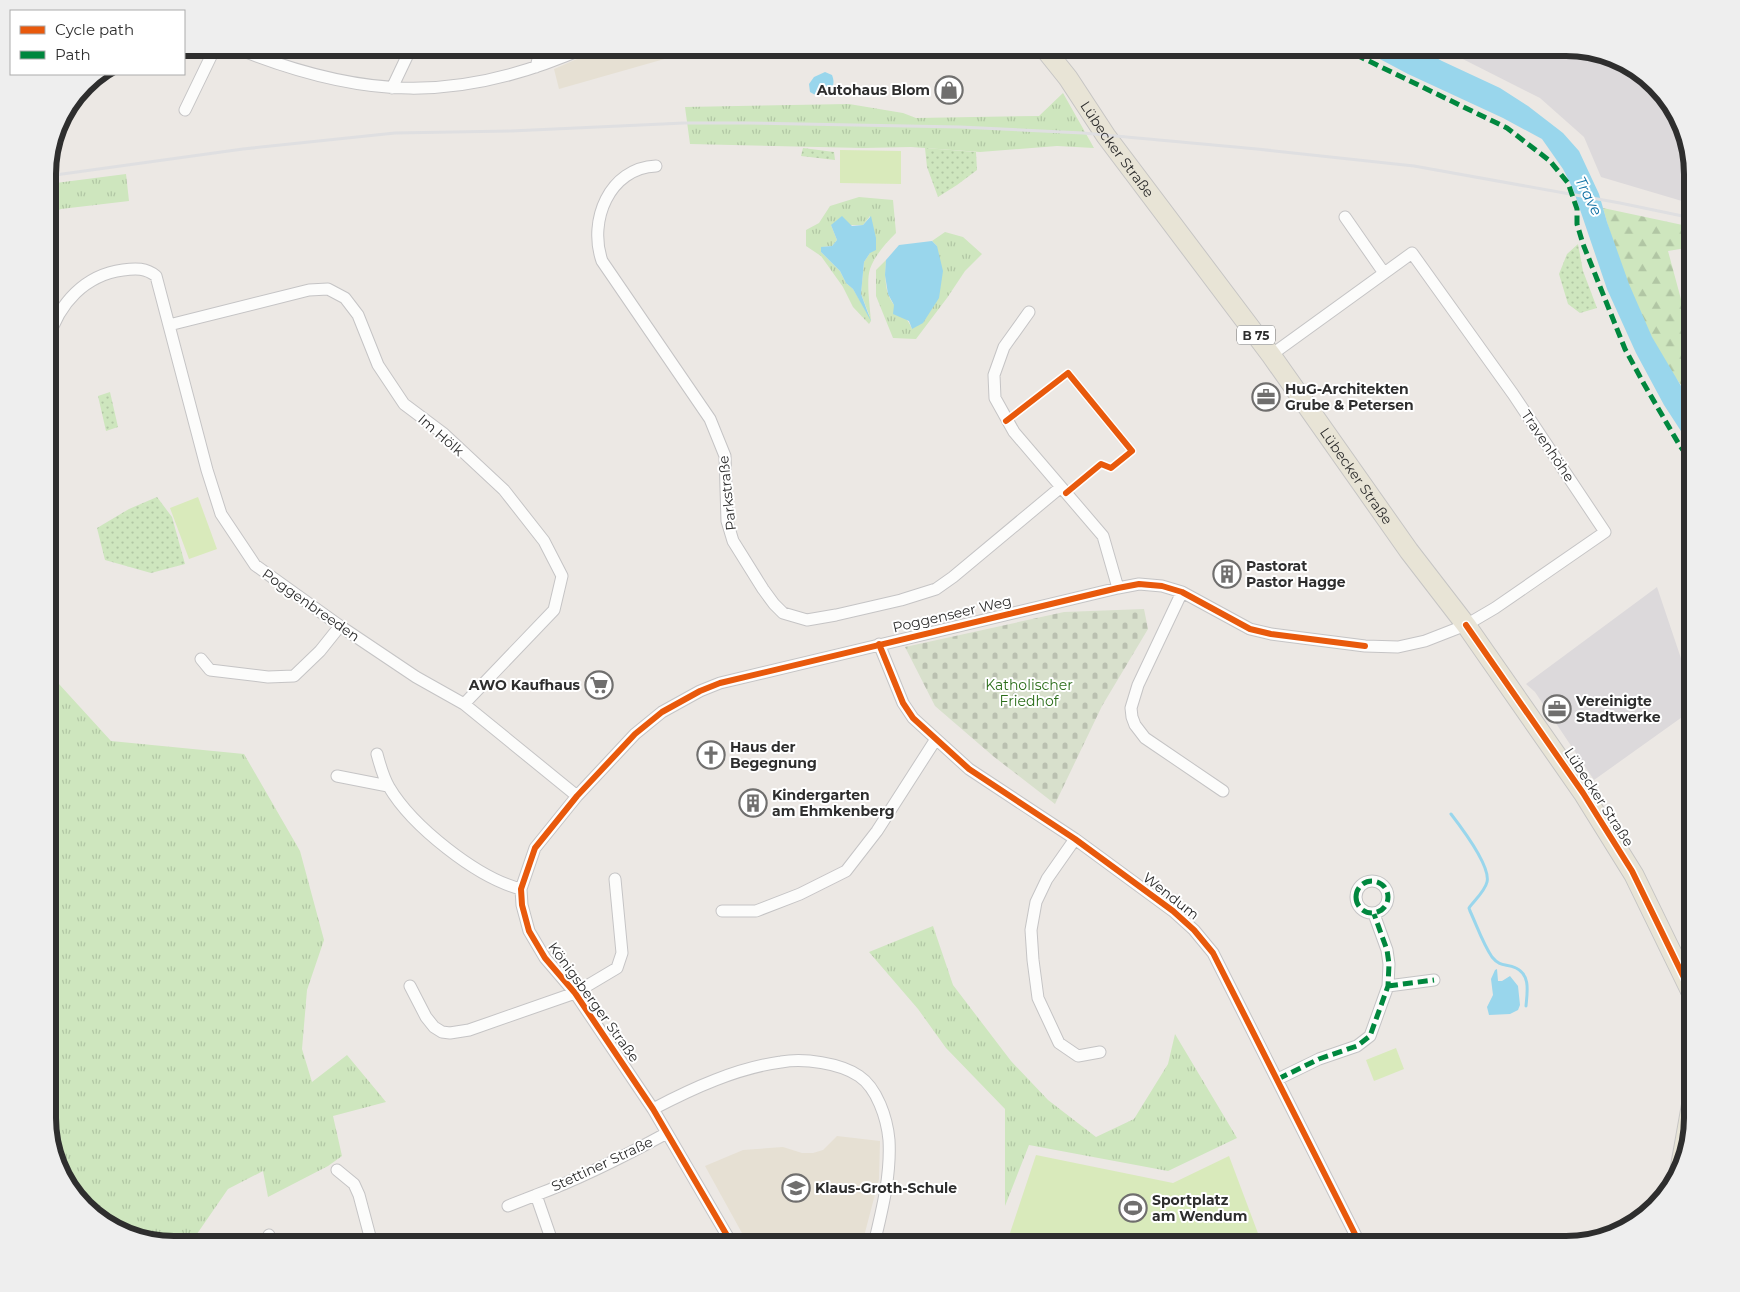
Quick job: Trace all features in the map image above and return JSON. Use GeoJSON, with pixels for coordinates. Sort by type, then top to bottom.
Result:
{"type":"FeatureCollection","features":[{"type":"Feature","properties":{"kind":"main road","name":"Lübecker Straße"},"geometry":{"type":"LineString","coordinates":[[1051,56],[1068,78],[1106,136],[1271,355],[1409,551],[1466,625],[1583,793],[1632,871],[1684,978]]}},
{"type":"Feature","properties":{"kind":"street"},"geometry":{"type":"LineString","coordinates":[[185,110],[211,57]]}},
{"type":"Feature","properties":{"kind":"street"},"geometry":{"type":"LineString","coordinates":[[259,57],[314,75],[357,84],[392,88],[426,88],[466,84],[505,77],[562,57]]}},
{"type":"Feature","properties":{"kind":"street"},"geometry":{"type":"LineString","coordinates":[[392,88],[407,57]]}},
{"type":"Feature","properties":{"kind":"street"},"geometry":{"type":"LineString","coordinates":[[536,67],[539,57]]}},
{"type":"Feature","properties":{"kind":"street","name":"Parkstraße"},"geometry":{"type":"LineString","coordinates":[[656,166],[641,166],[618,181],[606,197],[598,237],[599,252],[602,261],[710,419],[725,456],[727,521],[733,542],[763,589],[783,613],[807,620],[901,600],[936,589],[958,574],[1062,488]]}},
{"type":"Feature","properties":{"kind":"street"},"geometry":{"type":"LineString","coordinates":[[1345,217],[1384,274]]}},
{"type":"Feature","properties":{"kind":"street","name":"Travenhöhe"},"geometry":{"type":"LineString","coordinates":[[1271,355],[1412,253],[1513,394],[1605,532],[1495,608],[1466,625]]}},
{"type":"Feature","properties":{"kind":"street","name":"Poggenbreeden"},"geometry":{"type":"LineString","coordinates":[[57,318],[62,307],[77,290],[90,280],[104,273],[136,268],[150,271],[156,276],[207,470],[222,514],[255,565],[340,626],[416,677],[464,704],[577,796]]}},
{"type":"Feature","properties":{"kind":"street","name":"Im Hölk"},"geometry":{"type":"LineString","coordinates":[[169,325],[309,290],[328,289],[345,298],[358,315],[378,365],[404,404],[444,434],[504,490],[544,541],[562,576],[554,610],[464,704]]}},
{"type":"Feature","properties":{"kind":"street"},"geometry":{"type":"LineString","coordinates":[[1029,312],[1004,347],[994,375],[995,398],[1014,432],[1103,536],[1118,588]]}},
{"type":"Feature","properties":{"kind":"street","name":"Poggenseer Weg"},"geometry":{"type":"LineString","coordinates":[[577,796],[643,726],[681,700],[720,683],[1118,588],[1139,584],[1162,586],[1182,592],[1250,629],[1271,634],[1371,647],[1412,645],[1466,625]]}},
{"type":"Feature","properties":{"kind":"street"},"geometry":{"type":"LineString","coordinates":[[1182,592],[1138,685],[1131,708],[1132,717],[1135,725],[1145,738],[1223,792]]}},
{"type":"Feature","properties":{"kind":"street"},"geometry":{"type":"LineString","coordinates":[[201,659],[210,670],[268,677],[294,676],[320,651],[340,626]]}},
{"type":"Feature","properties":{"kind":"street","name":"Wendum"},"geometry":{"type":"LineString","coordinates":[[879,644],[903,703],[913,718],[969,769],[1074,839],[1174,911],[1213,953],[1356,1236]]}},
{"type":"Feature","properties":{"kind":"street"},"geometry":{"type":"LineString","coordinates":[[722,911],[756,911],[800,894],[846,871],[877,831],[936,739]]}},
{"type":"Feature","properties":{"kind":"street"},"geometry":{"type":"LineString","coordinates":[[377,754],[388,786],[407,811],[433,836],[477,869],[507,885],[521,889]]}},
{"type":"Feature","properties":{"kind":"street"},"geometry":{"type":"LineString","coordinates":[[336,776],[388,786]]}},
{"type":"Feature","properties":{"kind":"street","name":"Königsberger Straße"},"geometry":{"type":"LineString","coordinates":[[577,796],[535,848],[521,889],[522,905],[529,931],[546,958],[575,993],[654,1109],[727,1236]]}},
{"type":"Feature","properties":{"kind":"street"},"geometry":{"type":"LineString","coordinates":[[1074,839],[1047,878],[1036,902],[1031,930],[1033,960],[1038,998],[1058,1043],[1078,1056],[1100,1052]]}},
{"type":"Feature","properties":{"kind":"street"},"geometry":{"type":"LineString","coordinates":[[410,986],[420,1007],[434,1027],[442,1032],[450,1033],[468,1030],[575,993],[617,968],[620,960],[622,953],[614,879]]}},
{"type":"Feature","properties":{"kind":"street"},"geometry":{"type":"LineString","coordinates":[[1278,1079],[1319,1059],[1357,1046],[1370,1036],[1388,986],[1389,964],[1387,950],[1374,914]]}},
{"type":"Feature","properties":{"kind":"street"},"geometry":{"type":"LineString","coordinates":[[1388,986],[1416,984],[1434,980]]}},
{"type":"Feature","properties":{"kind":"street"},"geometry":{"type":"LineString","coordinates":[[654,1109],[696,1088],[747,1069],[782,1061],[831,1064],[859,1076],[874,1094],[884,1114],[889,1139],[888,1182],[876,1236]]}},
{"type":"Feature","properties":{"kind":"street","name":"Stettiner Straße"},"geometry":{"type":"LineString","coordinates":[[508,1206],[601,1168],[667,1133]]}},
{"type":"Feature","properties":{"kind":"street"},"geometry":{"type":"LineString","coordinates":[[337,1170],[354,1184],[360,1194],[370,1236]]}},
{"type":"Feature","properties":{"kind":"street","name":"Stettiner Straße"},"geometry":{"type":"LineString","coordinates":[[536,1195],[550,1236]]}},
{"type":"Feature","properties":{"kind":"shaded area"},"geometry":{"type":"Polygon","coordinates":[[[1457,56],[1581,57],[1596,60],[1625,72],[1654,96],[1672,122],[1683,159],[1684,202],[1601,177],[1584,137],[1540,98],[1457,56]]]}},
{"type":"Feature","properties":{"kind":"shaded area"},"geometry":{"type":"Polygon","coordinates":[[[582,57],[673,57],[559,89],[554,69],[582,57]]]}},
{"type":"Feature","properties":{"kind":"shaded area"},"geometry":{"type":"Polygon","coordinates":[[[1657,587],[1684,667],[1684,716],[1594,780],[1535,692],[1526,684],[1657,587]]]}},
{"type":"Feature","properties":{"kind":"shaded area","name":"Klaus-Groth-Schule"},"geometry":{"type":"Polygon","coordinates":[[[837,1136],[880,1141],[879,1179],[864,1236],[744,1236],[705,1166],[743,1150],[783,1147],[802,1153],[813,1153],[823,1150],[837,1136]]]}},
{"type":"Feature","properties":{"kind":"green space"},"geometry":{"type":"Polygon","coordinates":[[[1063,93],[1094,148],[1057,146],[980,152],[911,147],[863,148],[690,144],[685,107],[849,104],[903,113],[916,118],[1039,116],[1063,93]]]}},
{"type":"Feature","properties":{"kind":"green space"},"geometry":{"type":"Polygon","coordinates":[[[803,148],[834,152],[835,160],[801,156],[803,148]]]}},
{"type":"Feature","properties":{"kind":"green space"},"geometry":{"type":"Polygon","coordinates":[[[925,148],[976,152],[977,170],[938,197],[927,167],[925,148]]]}},
{"type":"Feature","properties":{"kind":"green space"},"geometry":{"type":"Polygon","coordinates":[[[840,150],[901,151],[901,184],[840,183],[840,150]]]}},
{"type":"Feature","properties":{"kind":"green space"},"geometry":{"type":"Polygon","coordinates":[[[126,174],[129,201],[57,211],[57,183],[126,174]]]}},
{"type":"Feature","properties":{"kind":"green space"},"geometry":{"type":"Polygon","coordinates":[[[859,197],[893,200],[896,233],[878,254],[869,274],[871,321],[869,324],[853,307],[843,287],[821,256],[806,246],[806,230],[819,223],[830,206],[859,197]],[[870,216],[863,225],[831,225],[837,240],[832,246],[822,247],[821,252],[840,271],[846,283],[853,289],[870,317],[861,294],[864,262],[870,253],[870,216]]]}},
{"type":"Feature","properties":{"kind":"green space"},"geometry":{"type":"Polygon","coordinates":[[[1603,208],[1684,225],[1684,248],[1668,251],[1684,310],[1684,388],[1663,358],[1638,309],[1603,208]]]}},
{"type":"Feature","properties":{"kind":"green space"},"geometry":{"type":"Polygon","coordinates":[[[945,232],[963,237],[982,254],[965,271],[916,339],[893,338],[876,296],[876,270],[886,260],[886,279],[889,296],[891,301],[907,319],[912,329],[937,246],[932,241],[945,232]]]}},
{"type":"Feature","properties":{"kind":"green space"},"geometry":{"type":"Polygon","coordinates":[[[1578,244],[1583,271],[1597,308],[1580,313],[1568,304],[1559,274],[1567,254],[1578,244]]]}},
{"type":"Feature","properties":{"kind":"green space"},"geometry":{"type":"Polygon","coordinates":[[[110,392],[118,427],[106,431],[98,396],[110,392]]]}},
{"type":"Feature","properties":{"kind":"green space"},"geometry":{"type":"Polygon","coordinates":[[[157,497],[172,517],[185,564],[151,573],[105,560],[97,528],[129,509],[157,497]]]}},
{"type":"Feature","properties":{"kind":"green space"},"geometry":{"type":"Polygon","coordinates":[[[198,497],[217,549],[189,559],[170,508],[198,497]]]}},
{"type":"Feature","properties":{"kind":"green space","name":"Katholischer Friedhof"},"geometry":{"type":"Polygon","coordinates":[[[1144,609],[1148,629],[1102,706],[1055,804],[993,756],[935,706],[905,647],[1064,612],[1144,609]]]}},
{"type":"Feature","properties":{"kind":"green space"},"geometry":{"type":"Polygon","coordinates":[[[57,682],[111,741],[244,754],[300,851],[324,940],[307,990],[302,1049],[312,1082],[347,1055],[386,1102],[333,1116],[342,1156],[328,1166],[268,1197],[263,1171],[228,1189],[196,1236],[159,1235],[122,1224],[102,1211],[81,1190],[65,1163],[60,1148],[57,1126],[57,682]]]}},
{"type":"Feature","properties":{"kind":"green space"},"geometry":{"type":"Polygon","coordinates":[[[933,926],[953,985],[1011,1061],[1048,1100],[1096,1137],[1134,1119],[1168,1064],[1175,1034],[1237,1138],[1168,1171],[1029,1145],[1005,1206],[1005,1109],[946,1048],[918,1009],[869,952],[933,926]]]}},
{"type":"Feature","properties":{"kind":"green space"},"geometry":{"type":"Polygon","coordinates":[[[1396,1048],[1404,1069],[1374,1081],[1366,1060],[1396,1048]]]}},
{"type":"Feature","properties":{"kind":"green space","name":"Sportplatz am Wendum"},"geometry":{"type":"Polygon","coordinates":[[[1036,1155],[1173,1183],[1229,1156],[1259,1236],[1010,1236],[1036,1155]]]}},
{"type":"Feature","properties":{"kind":"water","name":"Trave"},"geometry":{"type":"Polygon","coordinates":[[[1374,56],[1433,56],[1500,88],[1528,106],[1563,133],[1579,151],[1599,194],[1629,284],[1652,337],[1684,389],[1684,436],[1664,405],[1636,353],[1607,289],[1573,189],[1563,169],[1542,139],[1503,118],[1408,74],[1374,56]]]}},
{"type":"Feature","properties":{"kind":"water"},"geometry":{"type":"Polygon","coordinates":[[[825,72],[832,75],[833,87],[825,94],[817,96],[810,92],[809,84],[814,77],[825,72]]]}},
{"type":"Feature","properties":{"kind":"water"},"geometry":{"type":"Polygon","coordinates":[[[842,216],[852,226],[863,225],[871,216],[876,238],[876,250],[870,253],[864,262],[861,294],[871,321],[853,289],[846,283],[840,271],[821,252],[821,247],[832,246],[837,240],[831,225],[842,216]]]}},
{"type":"Feature","properties":{"kind":"water"},"geometry":{"type":"Polygon","coordinates":[[[932,241],[937,246],[943,271],[939,298],[923,323],[912,329],[909,321],[893,314],[894,305],[888,294],[885,275],[886,260],[899,245],[932,241]]]}},
{"type":"Feature","properties":{"kind":"water"},"geometry":{"type":"Polygon","coordinates":[[[1497,969],[1498,981],[1502,981],[1510,976],[1518,986],[1520,1005],[1518,1010],[1510,1014],[1489,1015],[1487,1007],[1493,995],[1491,979],[1497,969]]]}},
{"type":"Feature","properties":{"kind":"waterway"},"geometry":{"type":"LineString","coordinates":[[1451,814],[1480,857],[1487,875],[1486,885],[1469,908],[1470,911],[1492,957],[1501,964],[1516,968],[1524,975],[1527,985],[1526,1006]]}},
{"type":"Feature","properties":{"kind":"railway"},"geometry":{"type":"LineString","coordinates":[[57,175],[243,149],[395,133],[511,131],[684,123],[960,127],[1083,133],[1414,166],[1684,216]]}},
{"type":"Feature","properties":{"kind":"marked path"},"geometry":{"type":"LineString","coordinates":[[1359,56],[1507,128],[1550,161],[1568,183],[1577,209],[1577,224],[1583,244],[1625,349],[1684,451]]}},
{"type":"Feature","properties":{"kind":"marked path"},"geometry":{"type":"LineString","coordinates":[[1372,881],[1384,885],[1388,897],[1384,909],[1372,913],[1360,909],[1356,897],[1360,885],[1372,881]]}},
{"type":"Feature","properties":{"kind":"marked path"},"geometry":{"type":"LineString","coordinates":[[1278,1079],[1319,1059],[1357,1046],[1370,1036],[1388,986],[1389,964],[1387,950],[1374,914]]}},
{"type":"Feature","properties":{"kind":"marked path"},"geometry":{"type":"LineString","coordinates":[[1388,986],[1434,980]]}},
{"type":"Feature","properties":{"kind":"cycle path"},"geometry":{"type":"LineString","coordinates":[[1006,421],[1068,373],[1132,451],[1111,468],[1101,464],[1066,493]]}},
{"type":"Feature","properties":{"kind":"cycle path"},"geometry":{"type":"LineString","coordinates":[[727,1236],[653,1109],[575,993],[545,958],[529,931],[522,905],[521,889],[535,848],[577,796],[635,734],[662,712],[700,691],[720,683],[1139,584],[1162,586],[1182,592],[1250,629],[1271,634],[1365,646]]}},
{"type":"Feature","properties":{"kind":"cycle path"},"geometry":{"type":"LineString","coordinates":[[1466,625],[1583,793],[1632,871],[1684,978]]}},
{"type":"Feature","properties":{"kind":"cycle path"},"geometry":{"type":"LineString","coordinates":[[879,644],[903,703],[913,718],[969,769],[1075,839],[1173,911],[1194,930],[1213,953],[1356,1236]]}},
{"type":"Feature","properties":{"kind":"place","name":"Autohaus Blom"},"geometry":{"type":"Point","coordinates":[949,90]}},
{"type":"Feature","properties":{"kind":"place","name":"HuG-Architekten Grube & Petersen"},"geometry":{"type":"Point","coordinates":[1266,397]}},
{"type":"Feature","properties":{"kind":"place","name":"Pastorat Pastor Hagge"},"geometry":{"type":"Point","coordinates":[1227,574]}},
{"type":"Feature","properties":{"kind":"place","name":"AWO Kaufhaus"},"geometry":{"type":"Point","coordinates":[599,685]}},
{"type":"Feature","properties":{"kind":"place","name":"Vereinigte Stadtwerke"},"geometry":{"type":"Point","coordinates":[1557,709]}},
{"type":"Feature","properties":{"kind":"place","name":"Haus der Begegnung"},"geometry":{"type":"Point","coordinates":[711,755]}},
{"type":"Feature","properties":{"kind":"place","name":"Kindergarten am Ehmkenberg"},"geometry":{"type":"Point","coordinates":[753,803]}},
{"type":"Feature","properties":{"kind":"place","name":"Klaus-Groth-Schule"},"geometry":{"type":"Point","coordinates":[796,1188]}},
{"type":"Feature","properties":{"kind":"place","name":"Sportplatz am Wendum"},"geometry":{"type":"Point","coordinates":[1133,1208]}}]}
